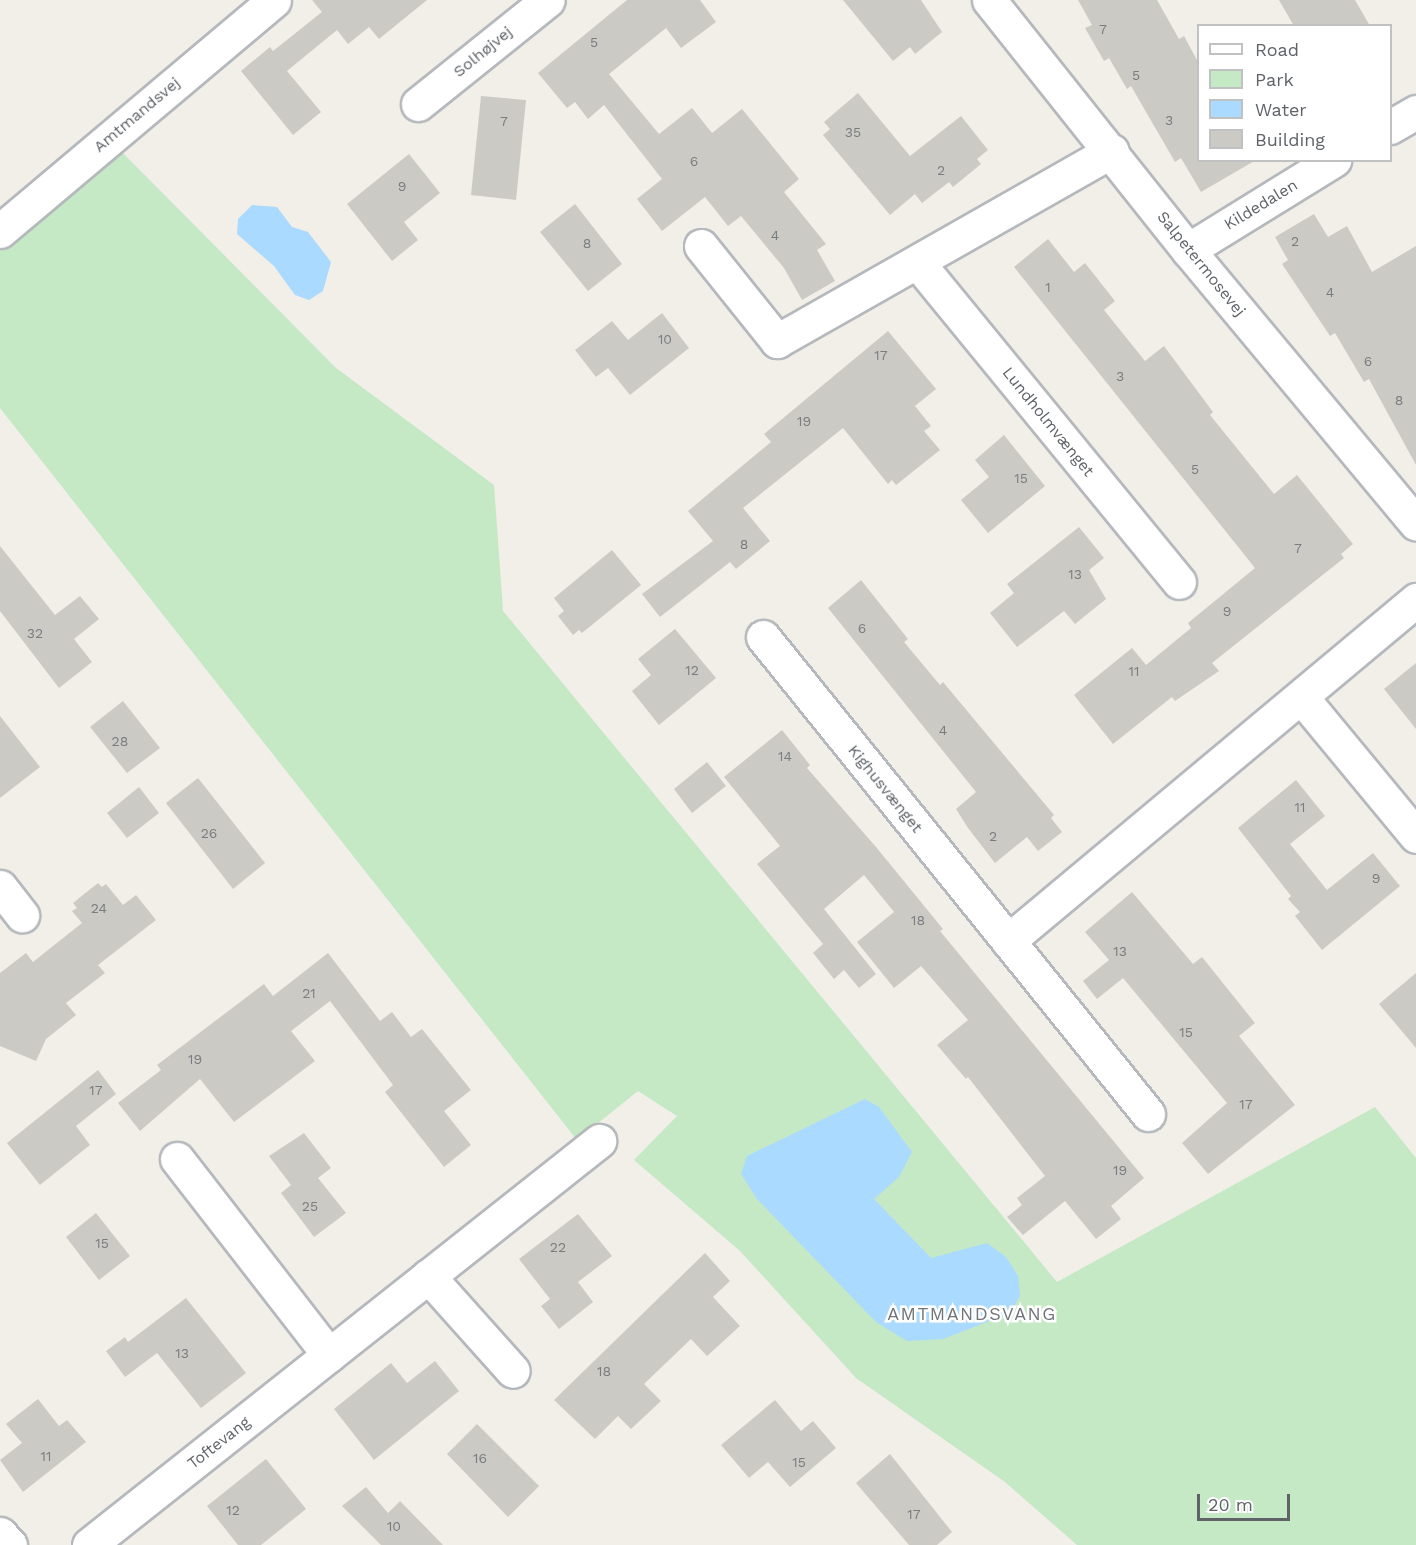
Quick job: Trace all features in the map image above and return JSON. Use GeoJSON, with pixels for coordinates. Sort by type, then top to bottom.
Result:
{"type":"FeatureCollection","features":[{"type":"Feature","properties":{"kind":"street","name":"Amtmandsvej"},"geometry":{"type":"LineString","coordinates":[[0,231],[274,0]]}},
{"type":"Feature","properties":{"kind":"street","name":"Solhøjvej"},"geometry":{"type":"LineString","coordinates":[[418,104],[548,0]]}},
{"type":"Feature","properties":{"kind":"street","name":"Salpetermosevej"},"geometry":{"type":"LineString","coordinates":[[990,0],[1112,151],[1188,250],[1416,524]]}},
{"type":"Feature","properties":{"kind":"street"},"geometry":{"type":"LineString","coordinates":[[1392,126],[1416,112]]}},
{"type":"Feature","properties":{"kind":"street"},"geometry":{"type":"LineString","coordinates":[[701,246],[777,341],[1112,151]]}},
{"type":"Feature","properties":{"kind":"street","name":"Kildedalen"},"geometry":{"type":"LineString","coordinates":[[1188,250],[1331,162]]}},
{"type":"Feature","properties":{"kind":"street","name":"Lundholmvænget"},"geometry":{"type":"LineString","coordinates":[[918,262],[1179,582]]}},
{"type":"Feature","properties":{"kind":"street"},"geometry":{"type":"LineString","coordinates":[[1008,941],[1302,698],[1416,600]]}},
{"type":"Feature","properties":{"kind":"street","name":"Kighusvænget"},"geometry":{"type":"LineString","coordinates":[[763,637],[1148,1114]]}},
{"type":"Feature","properties":{"kind":"street"},"geometry":{"type":"LineString","coordinates":[[1302,698],[1416,836]]}},
{"type":"Feature","properties":{"kind":"street"},"geometry":{"type":"LineString","coordinates":[[0,887],[22,915]]}},
{"type":"Feature","properties":{"kind":"street","name":"Toftevang"},"geometry":{"type":"LineString","coordinates":[[107,1540],[329,1355],[599,1141]]}},
{"type":"Feature","properties":{"kind":"street"},"geometry":{"type":"LineString","coordinates":[[177,1159],[329,1355]]}},
{"type":"Feature","properties":{"kind":"street"},"geometry":{"type":"LineString","coordinates":[[429,1276],[513,1371]]}},
{"type":"Feature","properties":{"kind":"street"},"geometry":{"type":"LineString","coordinates":[[0,1534],[10,1545]]}},
{"type":"Feature","properties":{"kind":"green space"},"geometry":{"type":"Polygon","coordinates":[[[120,150],[336,368],[494,485],[503,611],[1057,1282],[1375,1107],[1416,1158],[1416,1545],[1077,1545],[1005,1482],[856,1378],[740,1251],[634,1160],[677,1116],[638,1091],[577,1140],[0,408],[0,251],[120,150]]]}},
{"type":"Feature","properties":{"kind":"water"},"geometry":{"type":"Polygon","coordinates":[[[252,205],[277,207],[292,227],[308,232],[331,262],[323,291],[309,300],[295,295],[274,266],[237,234],[238,219],[252,205]]]}},
{"type":"Feature","properties":{"kind":"water"},"geometry":{"type":"Polygon","coordinates":[[[865,1099],[879,1107],[912,1152],[899,1177],[874,1199],[931,1258],[987,1243],[1006,1257],[1018,1276],[1020,1296],[1010,1313],[943,1339],[907,1341],[876,1322],[757,1199],[741,1174],[747,1156],[865,1099]]]}},
{"type":"Feature","properties":{"kind":"building"},"geometry":{"type":"Polygon","coordinates":[[[312,0],[427,0],[379,39],[369,27],[348,44],[337,30],[287,71],[321,112],[293,135],[241,71],[270,47],[273,51],[322,12],[312,0]]]}},
{"type":"Feature","properties":{"kind":"building"},"geometry":{"type":"Polygon","coordinates":[[[627,0],[700,0],[716,22],[681,48],[666,28],[609,74],[659,134],[692,108],[712,133],[742,109],[799,179],[784,192],[826,244],[817,250],[835,281],[802,300],[784,268],[741,216],[728,226],[705,197],[662,231],[637,199],[662,179],[604,105],[588,119],[575,102],[567,108],[538,73],[627,0]]]}},
{"type":"Feature","properties":{"kind":"building"},"geometry":{"type":"Polygon","coordinates":[[[843,0],[921,0],[942,32],[915,54],[910,47],[893,61],[843,0]]]}},
{"type":"Feature","properties":{"kind":"building"},"geometry":{"type":"Polygon","coordinates":[[[1078,0],[1157,0],[1179,39],[1184,36],[1197,60],[1197,162],[1253,162],[1201,192],[1181,158],[1175,162],[1131,86],[1127,89],[1109,58],[1104,61],[1085,28],[1092,25],[1078,0]]]}},
{"type":"Feature","properties":{"kind":"building"},"geometry":{"type":"Polygon","coordinates":[[[1279,0],[1355,0],[1369,24],[1293,24],[1279,0]]]}},
{"type":"Feature","properties":{"kind":"building"},"geometry":{"type":"Polygon","coordinates":[[[858,93],[910,156],[961,116],[988,150],[977,159],[981,164],[953,187],[949,182],[922,203],[915,194],[890,215],[823,135],[830,129],[824,122],[858,93]]]}},
{"type":"Feature","properties":{"kind":"building"},"geometry":{"type":"Polygon","coordinates":[[[481,96],[526,100],[516,200],[471,195],[481,96]]]}},
{"type":"Feature","properties":{"kind":"building"},"geometry":{"type":"Polygon","coordinates":[[[409,154],[440,193],[404,222],[418,240],[392,261],[347,204],[409,154]]]}},
{"type":"Feature","properties":{"kind":"building"},"geometry":{"type":"Polygon","coordinates":[[[575,204],[622,264],[588,291],[540,232],[575,204]]]}},
{"type":"Feature","properties":{"kind":"building"},"geometry":{"type":"Polygon","coordinates":[[[1314,214],[1328,237],[1347,226],[1372,272],[1416,246],[1416,465],[1369,379],[1364,382],[1335,333],[1330,336],[1282,264],[1288,260],[1275,237],[1314,214]]]}},
{"type":"Feature","properties":{"kind":"building"},"geometry":{"type":"Polygon","coordinates":[[[1048,239],[1074,272],[1085,263],[1115,301],[1104,310],[1145,361],[1164,346],[1213,412],[1210,415],[1274,494],[1297,475],[1353,544],[1341,554],[1344,558],[1212,663],[1219,671],[1175,701],[1172,697],[1113,744],[1074,695],[1132,648],[1146,665],[1191,628],[1188,623],[1255,568],[1014,267],[1048,239]]]}},
{"type":"Feature","properties":{"kind":"building"},"geometry":{"type":"Polygon","coordinates":[[[662,313],[689,348],[630,395],[608,368],[596,377],[575,350],[612,321],[628,340],[662,313]]]}},
{"type":"Feature","properties":{"kind":"building"},"geometry":{"type":"Polygon","coordinates":[[[888,331],[936,389],[915,406],[931,426],[924,431],[940,450],[896,485],[892,480],[888,484],[843,428],[743,508],[770,541],[736,569],[730,562],[660,617],[642,594],[713,541],[688,511],[771,442],[764,434],[888,331]]]}},
{"type":"Feature","properties":{"kind":"building"},"geometry":{"type":"Polygon","coordinates":[[[1004,435],[1045,486],[988,533],[961,500],[989,477],[975,460],[1004,435]]]}},
{"type":"Feature","properties":{"kind":"building"},"geometry":{"type":"Polygon","coordinates":[[[1079,527],[1104,558],[1089,570],[1106,599],[1075,624],[1064,611],[1017,647],[990,613],[1014,593],[1007,584],[1079,527]]]}},
{"type":"Feature","properties":{"kind":"building"},"geometry":{"type":"Polygon","coordinates":[[[0,546],[55,615],[80,596],[99,619],[74,639],[92,662],[59,688],[0,611],[0,546]]]}},
{"type":"Feature","properties":{"kind":"building"},"geometry":{"type":"Polygon","coordinates":[[[612,550],[641,585],[582,633],[579,630],[573,635],[558,616],[564,611],[554,598],[612,550]]]}},
{"type":"Feature","properties":{"kind":"building"},"geometry":{"type":"Polygon","coordinates":[[[861,580],[908,639],[904,642],[940,685],[943,682],[1054,815],[1051,818],[1062,832],[1038,851],[1027,837],[995,863],[968,828],[956,809],[976,792],[828,608],[861,580]]]}},
{"type":"Feature","properties":{"kind":"building"},"geometry":{"type":"Polygon","coordinates":[[[675,629],[716,678],[659,725],[632,691],[651,675],[638,659],[675,629]]]}},
{"type":"Feature","properties":{"kind":"building"},"geometry":{"type":"Polygon","coordinates":[[[1416,663],[1416,729],[1384,689],[1416,663]]]}},
{"type":"Feature","properties":{"kind":"building"},"geometry":{"type":"Polygon","coordinates":[[[123,701],[160,748],[127,773],[90,727],[123,701]]]}},
{"type":"Feature","properties":{"kind":"building"},"geometry":{"type":"Polygon","coordinates":[[[0,716],[40,767],[0,798],[0,716]]]}},
{"type":"Feature","properties":{"kind":"building"},"geometry":{"type":"Polygon","coordinates":[[[782,730],[810,765],[807,768],[876,847],[943,929],[940,931],[1144,1178],[1111,1206],[1121,1219],[1096,1239],[1065,1201],[1023,1235],[1007,1217],[1022,1205],[1017,1198],[1045,1176],[968,1077],[966,1079],[937,1045],[968,1020],[921,966],[894,988],[857,942],[894,912],[864,875],[824,909],[876,974],[859,988],[844,970],[834,979],[813,953],[823,944],[757,864],[780,846],[724,777],[782,730]]]}},
{"type":"Feature","properties":{"kind":"building"},"geometry":{"type":"Polygon","coordinates":[[[707,762],[726,786],[692,813],[674,789],[707,762]]]}},
{"type":"Feature","properties":{"kind":"building"},"geometry":{"type":"Polygon","coordinates":[[[198,778],[265,863],[233,889],[166,803],[198,778]]]}},
{"type":"Feature","properties":{"kind":"building"},"geometry":{"type":"Polygon","coordinates":[[[1296,780],[1325,816],[1290,844],[1327,890],[1373,853],[1400,886],[1322,950],[1295,916],[1300,912],[1288,899],[1291,896],[1238,828],[1296,780]]]}},
{"type":"Feature","properties":{"kind":"building"},"geometry":{"type":"Polygon","coordinates":[[[139,787],[159,813],[127,838],[107,813],[139,787]]]}},
{"type":"Feature","properties":{"kind":"building"},"geometry":{"type":"Polygon","coordinates":[[[98,883],[102,887],[106,884],[123,905],[136,895],[156,920],[98,965],[105,973],[66,1003],[76,1015],[46,1039],[36,1061],[0,1046],[0,973],[26,953],[33,962],[82,923],[72,911],[77,908],[73,903],[98,883]]]}},
{"type":"Feature","properties":{"kind":"building"},"geometry":{"type":"Polygon","coordinates":[[[1132,892],[1193,964],[1202,957],[1255,1023],[1239,1036],[1295,1105],[1208,1174],[1182,1143],[1227,1103],[1123,978],[1097,999],[1083,981],[1109,960],[1085,932],[1132,892]]]}},
{"type":"Feature","properties":{"kind":"building"},"geometry":{"type":"Polygon","coordinates":[[[328,953],[380,1021],[392,1012],[411,1037],[422,1029],[471,1090],[444,1111],[471,1145],[444,1167],[385,1092],[393,1085],[330,1001],[291,1031],[315,1061],[234,1122],[200,1079],[140,1131],[118,1103],[161,1070],[157,1065],[264,984],[273,996],[328,953]]]}},
{"type":"Feature","properties":{"kind":"building"},"geometry":{"type":"Polygon","coordinates":[[[1416,973],[1416,1048],[1379,1004],[1416,973]]]}},
{"type":"Feature","properties":{"kind":"building"},"geometry":{"type":"Polygon","coordinates":[[[98,1070],[116,1094],[76,1126],[90,1145],[40,1185],[7,1143],[98,1070]]]}},
{"type":"Feature","properties":{"kind":"building"},"geometry":{"type":"Polygon","coordinates":[[[304,1133],[331,1168],[318,1178],[346,1213],[314,1237],[281,1193],[291,1185],[269,1156],[304,1133]]]}},
{"type":"Feature","properties":{"kind":"building"},"geometry":{"type":"Polygon","coordinates":[[[96,1213],[130,1256],[99,1280],[66,1237],[96,1213]]]}},
{"type":"Feature","properties":{"kind":"building"},"geometry":{"type":"Polygon","coordinates":[[[578,1214],[612,1256],[578,1282],[593,1302],[559,1329],[541,1306],[550,1299],[519,1259],[578,1214]]]}},
{"type":"Feature","properties":{"kind":"building"},"geometry":{"type":"Polygon","coordinates":[[[705,1253],[730,1281],[713,1297],[740,1326],[707,1356],[691,1339],[644,1384],[661,1401],[631,1429],[618,1416],[595,1439],[554,1400],[705,1253]]]}},
{"type":"Feature","properties":{"kind":"building"},"geometry":{"type":"Polygon","coordinates":[[[186,1298],[246,1373],[201,1408],[157,1353],[125,1377],[106,1351],[125,1337],[128,1342],[186,1298]]]}},
{"type":"Feature","properties":{"kind":"building"},"geometry":{"type":"Polygon","coordinates":[[[435,1361],[459,1391],[374,1460],[334,1409],[391,1363],[407,1383],[435,1361]]]}},
{"type":"Feature","properties":{"kind":"building"},"geometry":{"type":"Polygon","coordinates":[[[38,1399],[59,1426],[67,1420],[86,1442],[23,1492],[0,1460],[22,1443],[6,1424],[38,1399]]]}},
{"type":"Feature","properties":{"kind":"building"},"geometry":{"type":"Polygon","coordinates":[[[775,1400],[801,1431],[813,1421],[836,1448],[790,1487],[768,1462],[749,1478],[721,1445],[775,1400]]]}},
{"type":"Feature","properties":{"kind":"building"},"geometry":{"type":"Polygon","coordinates":[[[477,1424],[539,1486],[508,1517],[447,1454],[477,1424]]]}},
{"type":"Feature","properties":{"kind":"building"},"geometry":{"type":"Polygon","coordinates":[[[890,1454],[952,1532],[937,1545],[909,1545],[856,1483],[890,1454]]]}},
{"type":"Feature","properties":{"kind":"building"},"geometry":{"type":"Polygon","coordinates":[[[266,1459],[306,1509],[261,1545],[238,1545],[207,1506],[266,1459]]]}},
{"type":"Feature","properties":{"kind":"building"},"geometry":{"type":"Polygon","coordinates":[[[366,1487],[388,1513],[400,1501],[443,1545],[381,1545],[342,1506],[366,1487]]]}},
{"type":"Feature","properties":{"kind":"district","name":"AMTMANDSVANG"},"geometry":{"type":"Point","coordinates":[972,1314]}}]}
